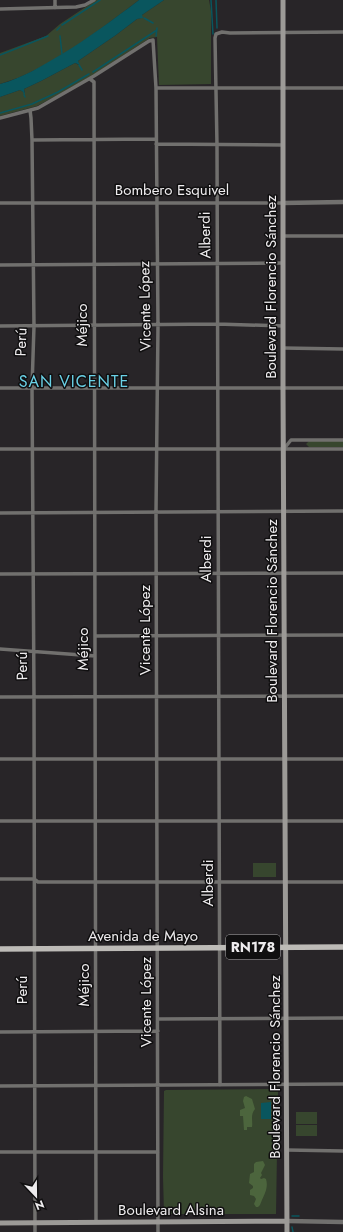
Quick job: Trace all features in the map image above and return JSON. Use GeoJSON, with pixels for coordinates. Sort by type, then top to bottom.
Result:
{"type":"FeatureCollection","features":[{"type":"Feature","properties":{"kind":"main road","name":"Boulevard Florencio Sánchez"},"geometry":{"type":"LineString","coordinates":[[284,0],[283,450],[287,1232]]}},
{"type":"Feature","properties":{"kind":"main road","name":"Avenida de Mayo"},"geometry":{"type":"LineString","coordinates":[[0,949],[286,946]]}},
{"type":"Feature","properties":{"kind":"main road","name":"RN178"},"geometry":{"type":"LineString","coordinates":[[286,946],[343,946]]}},
{"type":"Feature","properties":{"kind":"main road","name":"Boulevard Alsina"},"geometry":{"type":"LineString","coordinates":[[0,1223],[287,1221]]}},
{"type":"Feature","properties":{"kind":"street"},"geometry":{"type":"LineString","coordinates":[[55,0],[55,8]]}},
{"type":"Feature","properties":{"kind":"street"},"geometry":{"type":"LineString","coordinates":[[0,9],[76,7],[85,5],[94,0]]}},
{"type":"Feature","properties":{"kind":"street","name":"Alberdi"},"geometry":{"type":"LineString","coordinates":[[220,1085],[217,145],[215,38],[216,34],[222,32],[283,33]]}},
{"type":"Feature","properties":{"kind":"street"},"geometry":{"type":"LineString","coordinates":[[283,33],[343,32]]}},
{"type":"Feature","properties":{"kind":"street","name":"Vicente López"},"geometry":{"type":"LineString","coordinates":[[90,78],[151,40],[153,42],[156,88],[156,264],[158,325],[156,512],[158,1232]]}},
{"type":"Feature","properties":{"kind":"street"},"geometry":{"type":"LineString","coordinates":[[0,118],[38,108],[90,78]]}},
{"type":"Feature","properties":{"kind":"street","name":"Méjico"},"geometry":{"type":"LineString","coordinates":[[90,78],[94,82],[93,202],[97,1153],[96,1222]]}},
{"type":"Feature","properties":{"kind":"street"},"geometry":{"type":"LineString","coordinates":[[156,88],[343,88]]}},
{"type":"Feature","properties":{"kind":"street","name":"Perú"},"geometry":{"type":"LineString","coordinates":[[30,110],[32,140],[34,326],[32,450],[35,1232]]}},
{"type":"Feature","properties":{"kind":"street"},"geometry":{"type":"LineString","coordinates":[[32,140],[156,139]]}},
{"type":"Feature","properties":{"kind":"street"},"geometry":{"type":"LineString","coordinates":[[156,144],[283,145]]}},
{"type":"Feature","properties":{"kind":"street","name":"Bombero Esquivel"},"geometry":{"type":"LineString","coordinates":[[0,203],[343,202]]}},
{"type":"Feature","properties":{"kind":"street"},"geometry":{"type":"LineString","coordinates":[[283,236],[343,236]]}},
{"type":"Feature","properties":{"kind":"street"},"geometry":{"type":"LineString","coordinates":[[0,265],[283,263]]}},
{"type":"Feature","properties":{"kind":"street"},"geometry":{"type":"LineString","coordinates":[[0,326],[217,324],[283,326]]}},
{"type":"Feature","properties":{"kind":"street"},"geometry":{"type":"LineString","coordinates":[[283,348],[343,349]]}},
{"type":"Feature","properties":{"kind":"street"},"geometry":{"type":"LineString","coordinates":[[0,388],[343,388]]}},
{"type":"Feature","properties":{"kind":"street"},"geometry":{"type":"LineString","coordinates":[[283,450],[292,440],[343,440]]}},
{"type":"Feature","properties":{"kind":"street"},"geometry":{"type":"LineString","coordinates":[[0,449],[343,449]]}},
{"type":"Feature","properties":{"kind":"street"},"geometry":{"type":"LineString","coordinates":[[0,513],[343,511]]}},
{"type":"Feature","properties":{"kind":"street"},"geometry":{"type":"LineString","coordinates":[[0,574],[343,573]]}},
{"type":"Feature","properties":{"kind":"street"},"geometry":{"type":"LineString","coordinates":[[95,636],[343,635]]}},
{"type":"Feature","properties":{"kind":"street"},"geometry":{"type":"LineString","coordinates":[[0,650],[95,656]]}},
{"type":"Feature","properties":{"kind":"street"},"geometry":{"type":"LineString","coordinates":[[0,697],[343,696]]}},
{"type":"Feature","properties":{"kind":"street"},"geometry":{"type":"LineString","coordinates":[[0,759],[343,759]]}},
{"type":"Feature","properties":{"kind":"street"},"geometry":{"type":"LineString","coordinates":[[0,821],[343,821]]}},
{"type":"Feature","properties":{"kind":"street"},"geometry":{"type":"LineString","coordinates":[[0,879],[34,880],[38,882],[343,882]]}},
{"type":"Feature","properties":{"kind":"street"},"geometry":{"type":"LineString","coordinates":[[158,1019],[343,1018]]}},
{"type":"Feature","properties":{"kind":"street"},"geometry":{"type":"LineString","coordinates":[[0,1032],[158,1031]]}},
{"type":"Feature","properties":{"kind":"street"},"geometry":{"type":"LineString","coordinates":[[0,1086],[343,1084]]}},
{"type":"Feature","properties":{"kind":"street"},"geometry":{"type":"LineString","coordinates":[[287,1150],[343,1151]]}},
{"type":"Feature","properties":{"kind":"street"},"geometry":{"type":"LineString","coordinates":[[0,1152],[158,1152]]}},
{"type":"Feature","properties":{"kind":"street","name":"Boulevard Alsina"},"geometry":{"type":"LineString","coordinates":[[287,1221],[343,1222]]}},
{"type":"Feature","properties":{"kind":"green space"},"geometry":{"type":"Polygon","coordinates":[[[96,0],[139,0],[90,37],[55,59],[18,78],[0,84],[0,53],[46,36],[60,24],[96,0]]]}},
{"type":"Feature","properties":{"kind":"green space"},"geometry":{"type":"Polygon","coordinates":[[[164,0],[209,0],[211,11],[211,84],[159,85],[157,37],[150,38],[93,75],[37,106],[0,116],[0,97],[20,90],[25,93],[24,89],[75,63],[79,65],[78,61],[137,19],[141,18],[142,15],[164,0]]]}},
{"type":"Feature","properties":{"kind":"green space"},"geometry":{"type":"Polygon","coordinates":[[[309,441],[343,441],[343,447],[309,447],[306,444],[309,441]]]}},
{"type":"Feature","properties":{"kind":"green space"},"geometry":{"type":"Polygon","coordinates":[[[253,863],[276,863],[276,877],[253,877],[253,863]]]}},
{"type":"Feature","properties":{"kind":"green space"},"geometry":{"type":"Polygon","coordinates":[[[278,1090],[276,1214],[166,1214],[164,1212],[163,1177],[164,1091],[278,1090]]]}},
{"type":"Feature","properties":{"kind":"green space"},"geometry":{"type":"Polygon","coordinates":[[[246,1096],[252,1099],[255,1109],[252,1116],[252,1127],[247,1127],[247,1130],[244,1130],[243,1116],[240,1116],[240,1110],[245,1108],[243,1101],[244,1097],[246,1096]]]}},
{"type":"Feature","properties":{"kind":"green space"},"geometry":{"type":"Polygon","coordinates":[[[296,1112],[317,1112],[317,1124],[296,1124],[296,1112]]]}},
{"type":"Feature","properties":{"kind":"green space"},"geometry":{"type":"Polygon","coordinates":[[[296,1125],[317,1125],[317,1136],[296,1136],[296,1125]]]}},
{"type":"Feature","properties":{"kind":"green space"},"geometry":{"type":"Polygon","coordinates":[[[263,1161],[265,1165],[260,1178],[266,1179],[267,1186],[260,1205],[256,1207],[254,1204],[256,1199],[254,1196],[250,1195],[250,1190],[253,1186],[249,1183],[250,1174],[254,1172],[254,1164],[256,1162],[263,1161]]]}},
{"type":"Feature","properties":{"kind":"water"},"geometry":{"type":"Polygon","coordinates":[[[139,0],[164,0],[142,15],[143,18],[137,19],[78,61],[80,65],[75,63],[24,89],[24,95],[20,90],[0,97],[0,84],[25,75],[62,54],[139,0]]]}},
{"type":"Feature","properties":{"kind":"water"},"geometry":{"type":"Polygon","coordinates":[[[271,1102],[271,1119],[261,1119],[261,1103],[271,1102]]]}},
{"type":"Feature","properties":{"kind":"waterway"},"geometry":{"type":"LineString","coordinates":[[62,25],[100,0]]}},
{"type":"Feature","properties":{"kind":"waterway"},"geometry":{"type":"LineString","coordinates":[[211,0],[213,34]]}},
{"type":"Feature","properties":{"kind":"waterway"},"geometry":{"type":"LineString","coordinates":[[216,0],[217,28]]}},
{"type":"Feature","properties":{"kind":"waterway"},"geometry":{"type":"LineString","coordinates":[[144,18],[153,23]]}},
{"type":"Feature","properties":{"kind":"waterway"},"geometry":{"type":"LineString","coordinates":[[57,30],[60,27]]}},
{"type":"Feature","properties":{"kind":"waterway"},"geometry":{"type":"LineString","coordinates":[[156,36],[157,28]]}},
{"type":"Feature","properties":{"kind":"waterway"},"geometry":{"type":"LineString","coordinates":[[93,72],[157,30]]}},
{"type":"Feature","properties":{"kind":"waterway"},"geometry":{"type":"LineString","coordinates":[[0,55],[48,36]]}},
{"type":"Feature","properties":{"kind":"waterway"},"geometry":{"type":"LineString","coordinates":[[60,36],[62,54]]}},
{"type":"Feature","properties":{"kind":"waterway"},"geometry":{"type":"LineString","coordinates":[[79,65],[82,70]]}},
{"type":"Feature","properties":{"kind":"waterway"},"geometry":{"type":"LineString","coordinates":[[0,113],[32,104],[58,92],[89,74]]}},
{"type":"Feature","properties":{"kind":"waterway"},"geometry":{"type":"LineString","coordinates":[[292,1216],[299,1216]]}},
{"type":"Feature","properties":{"kind":"waterway"},"geometry":{"type":"LineString","coordinates":[[292,1227],[293,1232]]}},
{"type":"Feature","properties":{"kind":"district","name":"SAN VICENTE"},"geometry":{"type":"Point","coordinates":[74,381]}}]}
